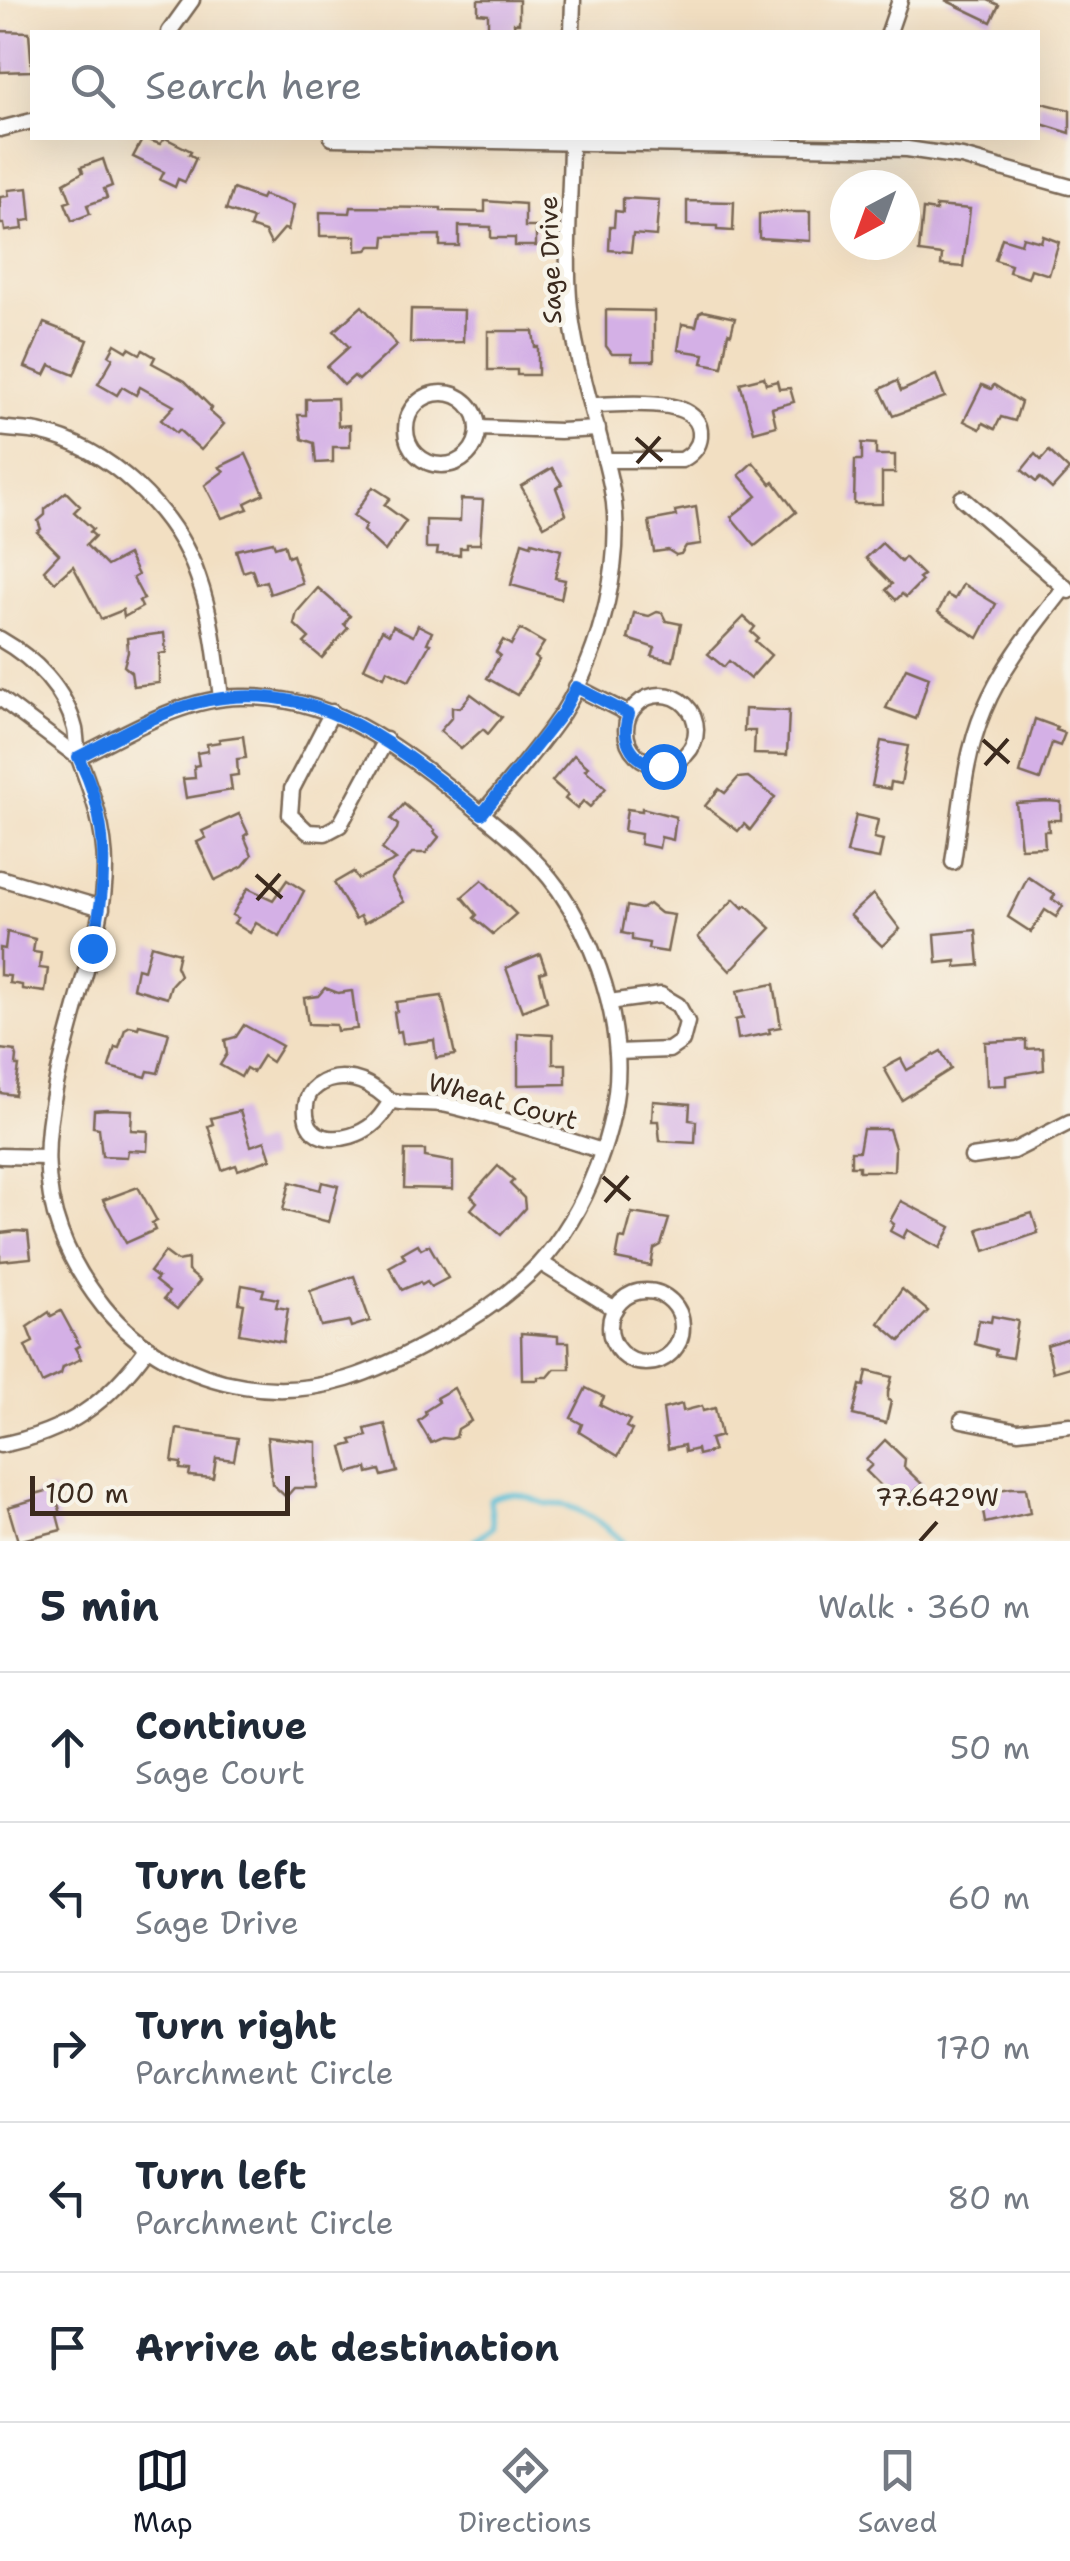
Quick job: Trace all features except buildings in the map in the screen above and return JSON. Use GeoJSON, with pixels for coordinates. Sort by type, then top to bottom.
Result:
{"type":"FeatureCollection","features":[{"type":"Feature","properties":{"kind":"street"},"geometry":{"type":"LineString","coordinates":[[170,30],[192,0]]}},
{"type":"Feature","properties":{"kind":"street"},"geometry":{"type":"LineString","coordinates":[[572,30],[573,0]]}},
{"type":"Feature","properties":{"kind":"street"},"geometry":{"type":"LineString","coordinates":[[890,30],[900,0]]}},
{"type":"Feature","properties":{"kind":"street"},"geometry":{"type":"LineString","coordinates":[[0,129],[30,121]]}},
{"type":"Feature","properties":{"kind":"street"},"geometry":{"type":"LineString","coordinates":[[571,140],[870,142],[962,157],[1070,187]]}},
{"type":"Feature","properties":{"kind":"street","name":"Sage Drive"},"geometry":{"type":"LineString","coordinates":[[482,814],[563,712],[576,687],[601,624],[613,560],[612,490],[569,296],[571,140]]}},
{"type":"Feature","properties":{"kind":"street"},"geometry":{"type":"LineString","coordinates":[[440,394],[466,402],[478,428],[469,454],[444,465],[418,456],[406,431],[416,405],[440,394]]}},
{"type":"Feature","properties":{"kind":"street"},"geometry":{"type":"LineString","coordinates":[[592,405],[680,407],[694,416],[698,424],[699,442],[682,460],[605,460]]}},
{"type":"Feature","properties":{"kind":"street"},"geometry":{"type":"LineString","coordinates":[[0,428],[55,437],[98,457],[132,482],[166,519],[182,543],[202,588],[221,698]]}},
{"type":"Feature","properties":{"kind":"street"},"geometry":{"type":"LineString","coordinates":[[478,428],[598,428]]}},
{"type":"Feature","properties":{"kind":"street"},"geometry":{"type":"LineString","coordinates":[[953,862],[970,752],[984,710],[1023,641],[1068,589],[962,498]]}},
{"type":"Feature","properties":{"kind":"street"},"geometry":{"type":"LineString","coordinates":[[0,638],[36,664],[58,691],[76,734],[78,757],[89,778],[102,830],[102,908],[52,1099],[46,1157],[56,1221],[85,1283],[110,1315],[148,1347],[187,1369],[245,1387],[278,1390],[330,1385],[389,1365],[458,1328],[509,1292],[541,1262],[575,1214],[602,1151],[612,1108],[618,1052],[609,1002],[586,935],[558,889],[520,846],[482,814],[386,740],[332,712],[276,698],[221,698],[158,717],[78,757]]}},
{"type":"Feature","properties":{"kind":"street"},"geometry":{"type":"LineString","coordinates":[[576,687],[629,714]]}},
{"type":"Feature","properties":{"kind":"street"},"geometry":{"type":"LineString","coordinates":[[650,697],[677,699],[694,720],[692,747],[672,764],[644,762],[627,741],[629,714],[650,697]]}},
{"type":"Feature","properties":{"kind":"street"},"geometry":{"type":"LineString","coordinates":[[0,698],[78,757]]}},
{"type":"Feature","properties":{"kind":"street"},"geometry":{"type":"LineString","coordinates":[[332,712],[289,797],[294,822],[308,832],[325,833],[340,825],[386,740]]}},
{"type":"Feature","properties":{"kind":"street"},"geometry":{"type":"LineString","coordinates":[[0,878],[102,908]]}},
{"type":"Feature","properties":{"kind":"street"},"geometry":{"type":"LineString","coordinates":[[609,1002],[661,994],[678,1005],[686,1022],[682,1041],[668,1050],[618,1052]]}},
{"type":"Feature","properties":{"kind":"street","name":"Wheat Court"},"geometry":{"type":"LineString","coordinates":[[391,1101],[372,1125],[349,1137],[330,1140],[310,1128],[306,1115],[306,1100],[312,1090],[330,1079],[350,1078],[391,1101],[444,1104],[602,1151]]}},
{"type":"Feature","properties":{"kind":"street"},"geometry":{"type":"LineString","coordinates":[[972,1157],[1013,1151],[1070,1122]]}},
{"type":"Feature","properties":{"kind":"street"},"geometry":{"type":"LineString","coordinates":[[0,1156],[46,1157]]}},
{"type":"Feature","properties":{"kind":"street"},"geometry":{"type":"LineString","coordinates":[[541,1262],[615,1310]]}},
{"type":"Feature","properties":{"kind":"street"},"geometry":{"type":"LineString","coordinates":[[636,1292],[664,1295],[681,1316],[678,1344],[656,1361],[629,1358],[612,1337],[615,1310],[636,1292]]}},
{"type":"Feature","properties":{"kind":"street"},"geometry":{"type":"LineString","coordinates":[[0,1445],[33,1439],[83,1414],[125,1380],[148,1347]]}},
{"type":"Feature","properties":{"kind":"street"},"geometry":{"type":"LineString","coordinates":[[962,1420],[1018,1432],[1070,1425]]}},
{"type":"Feature","properties":{"kind":"waterway"},"geometry":{"type":"LineString","coordinates":[[474,1541],[493,1527],[490,1499],[512,1494],[575,1509],[622,1541]]}},
{"type":"Feature","properties":{"kind":"route"},"geometry":{"type":"LineString","coordinates":[[92,948],[102,908],[105,866],[94,797],[78,757],[158,717],[196,703],[238,696],[276,698],[332,712],[392,743],[482,814],[563,712],[576,687],[629,714],[625,732],[631,750],[644,762],[663,766]]}}]}
